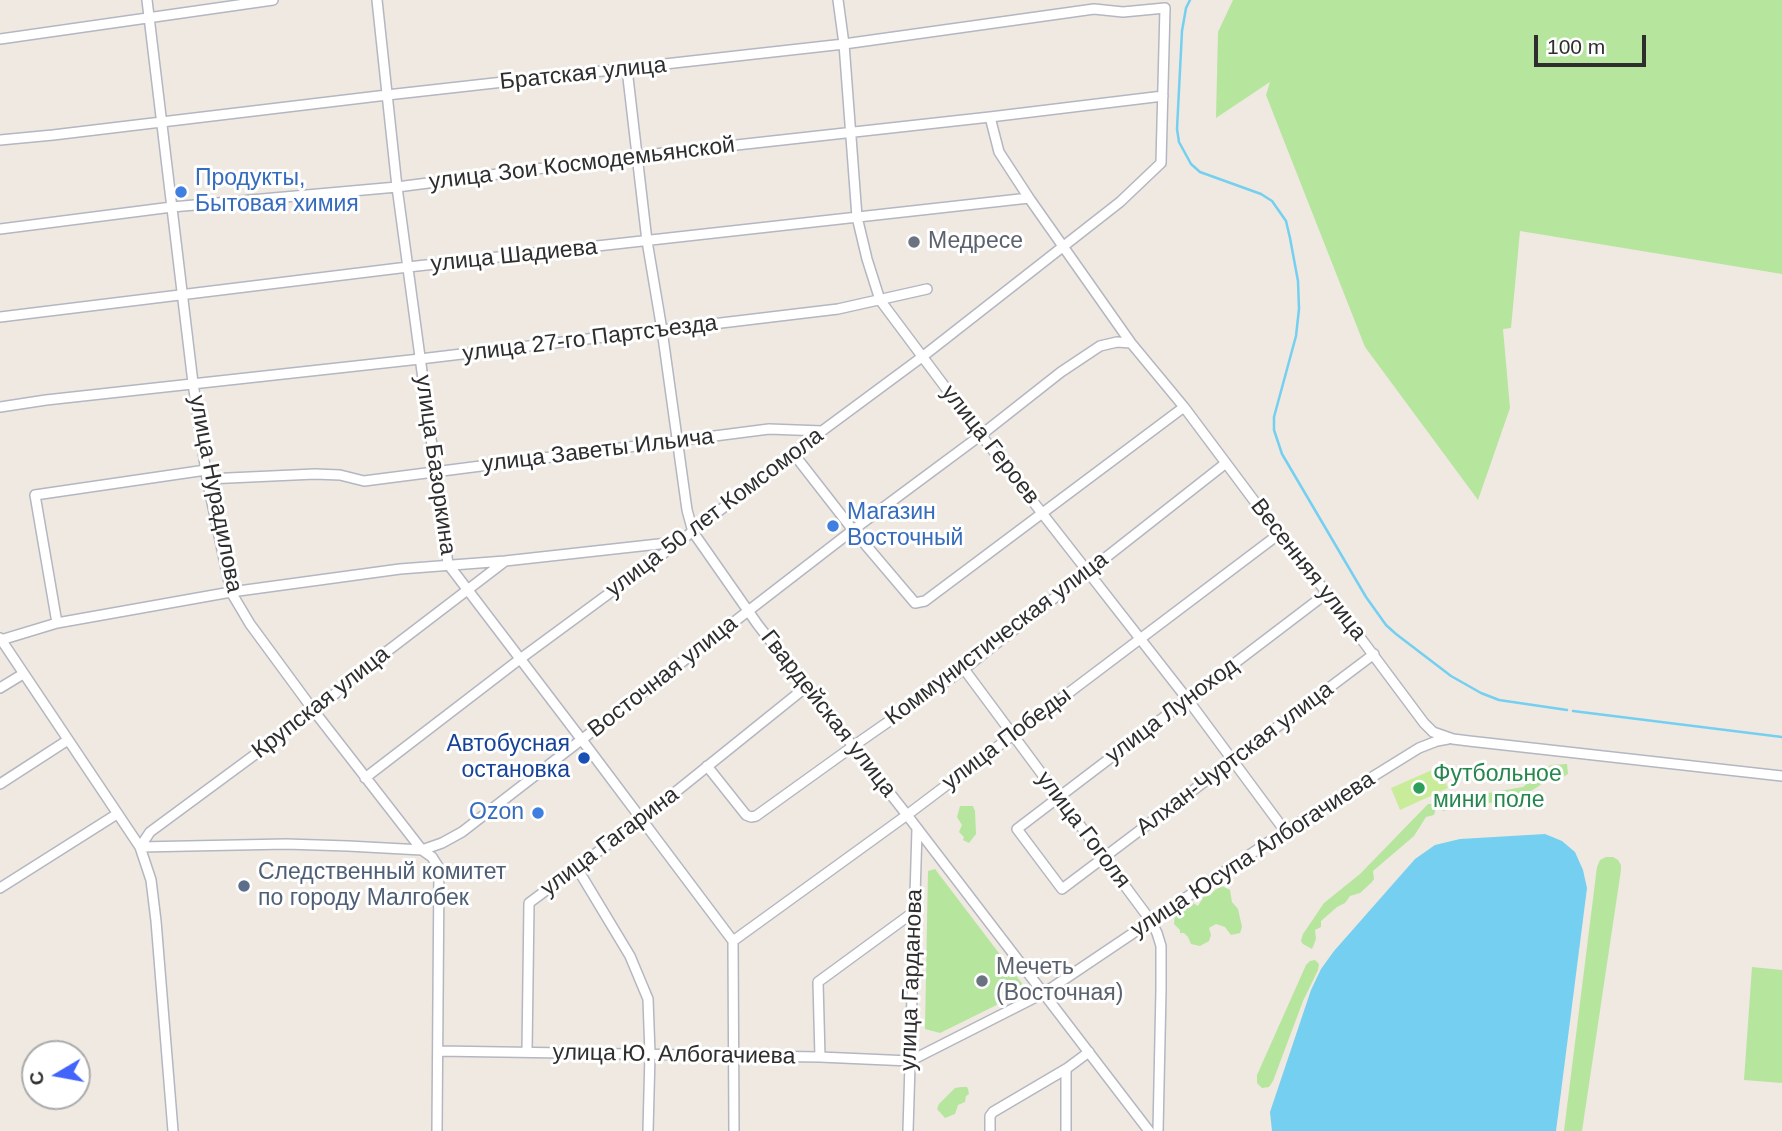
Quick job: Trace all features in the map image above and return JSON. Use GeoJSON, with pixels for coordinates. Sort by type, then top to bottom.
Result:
{"type":"FeatureCollection","features":[{"type":"Feature","properties":{"kind":"street","name":"улица Нурадилова"},"geometry":{"type":"LineString","coordinates":[[147,0],[206,475],[231,592],[250,624],[314,711],[422,850],[432,856],[437,864]]}},
{"type":"Feature","properties":{"kind":"street"},"geometry":{"type":"LineString","coordinates":[[0,39],[272,0]]}},
{"type":"Feature","properties":{"kind":"street","name":"улица Базоркина"},"geometry":{"type":"LineString","coordinates":[[377,0],[397,187],[448,564],[733,942]]}},
{"type":"Feature","properties":{"kind":"street","name":"улица Героев"},"geometry":{"type":"LineString","coordinates":[[838,0],[858,217],[880,300],[981,435],[1188,700],[1285,831]]}},
{"type":"Feature","properties":{"kind":"street","name":"Братская улица"},"geometry":{"type":"LineString","coordinates":[[0,140],[844,44],[1094,9],[1123,12],[1165,8]]}},
{"type":"Feature","properties":{"kind":"street","name":"улица 50 лет Комсомола"},"geometry":{"type":"LineString","coordinates":[[365,778],[922,357],[1120,202],[1161,163],[1165,8]]}},
{"type":"Feature","properties":{"kind":"street","name":"Гвардейская улица"},"geometry":{"type":"LineString","coordinates":[[627,69],[647,241],[692,532],[748,611],[1149,1131]]}},
{"type":"Feature","properties":{"kind":"street","name":"улица Зои Космодемьянской"},"geometry":{"type":"LineString","coordinates":[[0,229],[172,208],[397,187],[637,156],[1163,96]]}},
{"type":"Feature","properties":{"kind":"street","name":"Весенняя улица"},"geometry":{"type":"LineString","coordinates":[[990,117],[999,152],[1131,343],[1184,407],[1279,534],[1436,734],[1453,739],[1782,776]]}},
{"type":"Feature","properties":{"kind":"street","name":"улица Шадиева"},"geometry":{"type":"LineString","coordinates":[[0,317],[408,267],[1029,198]]}},
{"type":"Feature","properties":{"kind":"street","name":"улица 27-го Партсъезда"},"geometry":{"type":"LineString","coordinates":[[0,407],[838,309],[927,289]]}},
{"type":"Feature","properties":{"kind":"street","name":"Восточная улица"},"geometry":{"type":"LineString","coordinates":[[140,847],[286,844],[422,850],[442,844],[462,832],[1061,372],[1093,350],[1117,342],[1131,343]]}},
{"type":"Feature","properties":{"kind":"street"},"geometry":{"type":"LineString","coordinates":[[793,453],[915,603],[925,601],[1184,407]]}},
{"type":"Feature","properties":{"kind":"street","name":"улица Заветы Ильича"},"geometry":{"type":"LineString","coordinates":[[57,623],[34,495],[206,475],[315,474],[340,475],[364,481],[769,429],[822,431]]}},
{"type":"Feature","properties":{"kind":"street","name":"Коммунистическая улица"},"geometry":{"type":"LineString","coordinates":[[707,766],[746,815],[756,816],[964,669],[1226,463]]}},
{"type":"Feature","properties":{"kind":"street","name":"улица Победы"},"geometry":{"type":"LineString","coordinates":[[733,942],[907,815],[1279,534]]}},
{"type":"Feature","properties":{"kind":"street"},"geometry":{"type":"LineString","coordinates":[[173,1131],[156,921],[151,880],[140,847],[1,639],[57,623],[231,592],[400,569],[505,561],[680,542]]}},
{"type":"Feature","properties":{"kind":"street","name":"Крупская улица"},"geometry":{"type":"LineString","coordinates":[[140,847],[149,832],[314,711],[505,561]]}},
{"type":"Feature","properties":{"kind":"street","name":"улица Луноход"},"geometry":{"type":"LineString","coordinates":[[1062,889],[1017,829],[1327,593]]}},
{"type":"Feature","properties":{"kind":"street","name":"Алхан-Чуртская улица"},"geometry":{"type":"LineString","coordinates":[[1062,889],[1374,654]]}},
{"type":"Feature","properties":{"kind":"street","name":"улица Гоголя"},"geometry":{"type":"LineString","coordinates":[[964,669],[1151,921],[1157,933],[1161,946],[1158,1131]]}},
{"type":"Feature","properties":{"kind":"street"},"geometry":{"type":"LineString","coordinates":[[0,688],[23,674]]}},
{"type":"Feature","properties":{"kind":"street","name":"улица Гагарина"},"geometry":{"type":"LineString","coordinates":[[527,1052],[529,903],[642,819],[806,687]]}},
{"type":"Feature","properties":{"kind":"street","name":"улица Юсупа Албогачиева"},"geometry":{"type":"LineString","coordinates":[[910,1061],[1044,993],[1285,831],[1419,748],[1437,741],[1453,739]]}},
{"type":"Feature","properties":{"kind":"street"},"geometry":{"type":"LineString","coordinates":[[0,784],[68,740]]}},
{"type":"Feature","properties":{"kind":"street"},"geometry":{"type":"LineString","coordinates":[[0,888],[117,814]]}},
{"type":"Feature","properties":{"kind":"street","name":"улица Гарданова"},"geometry":{"type":"LineString","coordinates":[[908,1131],[917,829]]}},
{"type":"Feature","properties":{"kind":"street"},"geometry":{"type":"LineString","coordinates":[[437,1131],[440,872],[437,864],[442,844]]}},
{"type":"Feature","properties":{"kind":"street"},"geometry":{"type":"LineString","coordinates":[[577,868],[630,956],[648,999],[648,1131]]}},
{"type":"Feature","properties":{"kind":"street"},"geometry":{"type":"LineString","coordinates":[[820,1057],[818,982],[915,911]]}},
{"type":"Feature","properties":{"kind":"street"},"geometry":{"type":"LineString","coordinates":[[733,942],[734,1131]]}},
{"type":"Feature","properties":{"kind":"street","name":"улица Ю. Албогачиева"},"geometry":{"type":"LineString","coordinates":[[438,1051],[733,1055],[910,1061]]}},
{"type":"Feature","properties":{"kind":"street"},"geometry":{"type":"LineString","coordinates":[[990,1131],[990,1116],[993,1112],[1066,1069],[1088,1052]]}},
{"type":"Feature","properties":{"kind":"street"},"geometry":{"type":"LineString","coordinates":[[1066,1069],[1066,1131]]}},
{"type":"Feature","properties":{"kind":"green space"},"geometry":{"type":"Polygon","coordinates":[[[1233,0],[1782,0],[1782,274],[1520,231],[1511,328],[1503,329],[1510,408],[1478,500],[1365,347],[1266,95],[1270,82],[1216,118],[1218,32],[1233,0]]]}},
{"type":"Feature","properties":{"kind":"green space"},"geometry":{"type":"Polygon","coordinates":[[[1567,764],[1568,774],[1559,777],[1556,771],[1523,796],[1444,811],[1436,808],[1434,815],[1426,817],[1414,836],[1373,871],[1372,882],[1360,893],[1350,896],[1321,921],[1321,927],[1315,930],[1316,939],[1312,949],[1303,944],[1303,934],[1324,903],[1360,874],[1428,804],[1434,804],[1438,800],[1523,787],[1551,765],[1567,764]]]}},
{"type":"Feature","properties":{"kind":"green space","name":"Футбольное мини поле"},"geometry":{"type":"Polygon","coordinates":[[[1439,767],[1448,788],[1400,810],[1391,788],[1439,767]]]}},
{"type":"Feature","properties":{"kind":"green space"},"geometry":{"type":"Polygon","coordinates":[[[960,806],[973,806],[975,811],[976,834],[969,843],[963,840],[964,837],[959,832],[962,825],[957,817],[960,806]]]}},
{"type":"Feature","properties":{"kind":"green space"},"geometry":{"type":"Polygon","coordinates":[[[1606,857],[1618,860],[1621,870],[1582,1131],[1564,1131],[1597,867],[1600,860],[1606,857]]]}},
{"type":"Feature","properties":{"kind":"green space"},"geometry":{"type":"Polygon","coordinates":[[[935,869],[1027,990],[940,1033],[925,1029],[928,871],[935,869]]]}},
{"type":"Feature","properties":{"kind":"green space"},"geometry":{"type":"Polygon","coordinates":[[[1222,886],[1230,890],[1232,902],[1238,909],[1242,927],[1240,933],[1231,935],[1225,927],[1216,924],[1209,928],[1209,941],[1200,946],[1191,944],[1188,937],[1180,933],[1174,924],[1175,915],[1183,913],[1189,904],[1198,906],[1205,894],[1209,896],[1222,886]]]}},
{"type":"Feature","properties":{"kind":"green space"},"geometry":{"type":"Polygon","coordinates":[[[1315,960],[1319,964],[1318,970],[1303,1001],[1273,1081],[1269,1087],[1262,1088],[1257,1083],[1257,1075],[1306,965],[1315,960]]]}},
{"type":"Feature","properties":{"kind":"green space"},"geometry":{"type":"Polygon","coordinates":[[[1752,967],[1782,970],[1782,1083],[1744,1080],[1752,967]]]}},
{"type":"Feature","properties":{"kind":"green space"},"geometry":{"type":"Polygon","coordinates":[[[967,1087],[969,1094],[965,1102],[958,1105],[955,1114],[945,1118],[937,1109],[939,1104],[955,1088],[967,1087]]]}},
{"type":"Feature","properties":{"kind":"water"},"geometry":{"type":"Polygon","coordinates":[[[1545,834],[1562,841],[1575,852],[1587,888],[1556,1131],[1272,1131],[1270,1112],[1311,990],[1321,969],[1415,859],[1435,845],[1460,839],[1545,834]]]}},
{"type":"Feature","properties":{"kind":"waterway"},"geometry":{"type":"LineString","coordinates":[[1190,0],[1182,31],[1177,129],[1179,142],[1191,164],[1200,172],[1261,194],[1272,201],[1286,221],[1290,238],[1298,281],[1299,309],[1296,336],[1274,417],[1274,430],[1282,454],[1366,597],[1396,634],[1451,676],[1481,693],[1499,700],[1567,710]]}},
{"type":"Feature","properties":{"kind":"waterway"},"geometry":{"type":"LineString","coordinates":[[1573,711],[1782,737]]}},
{"type":"Feature","properties":{"kind":"place","name":"Продукты, Бытовая химия"},"geometry":{"type":"Point","coordinates":[181,192]}},
{"type":"Feature","properties":{"kind":"place","name":"Медресе"},"geometry":{"type":"Point","coordinates":[914,242]}},
{"type":"Feature","properties":{"kind":"place","name":"Магазин Восточный"},"geometry":{"type":"Point","coordinates":[833,526]}},
{"type":"Feature","properties":{"kind":"place","name":"Автобусная остановка"},"geometry":{"type":"Point","coordinates":[584,758]}},
{"type":"Feature","properties":{"kind":"place","name":"Футбольное мини поле"},"geometry":{"type":"Point","coordinates":[1419,788]}},
{"type":"Feature","properties":{"kind":"place","name":"Ozon"},"geometry":{"type":"Point","coordinates":[538,813]}},
{"type":"Feature","properties":{"kind":"place","name":"Следственный комитет по городу Малгобек"},"geometry":{"type":"Point","coordinates":[244,886]}},
{"type":"Feature","properties":{"kind":"place","name":"Мечеть (Восточная)"},"geometry":{"type":"Point","coordinates":[982,981]}}]}
